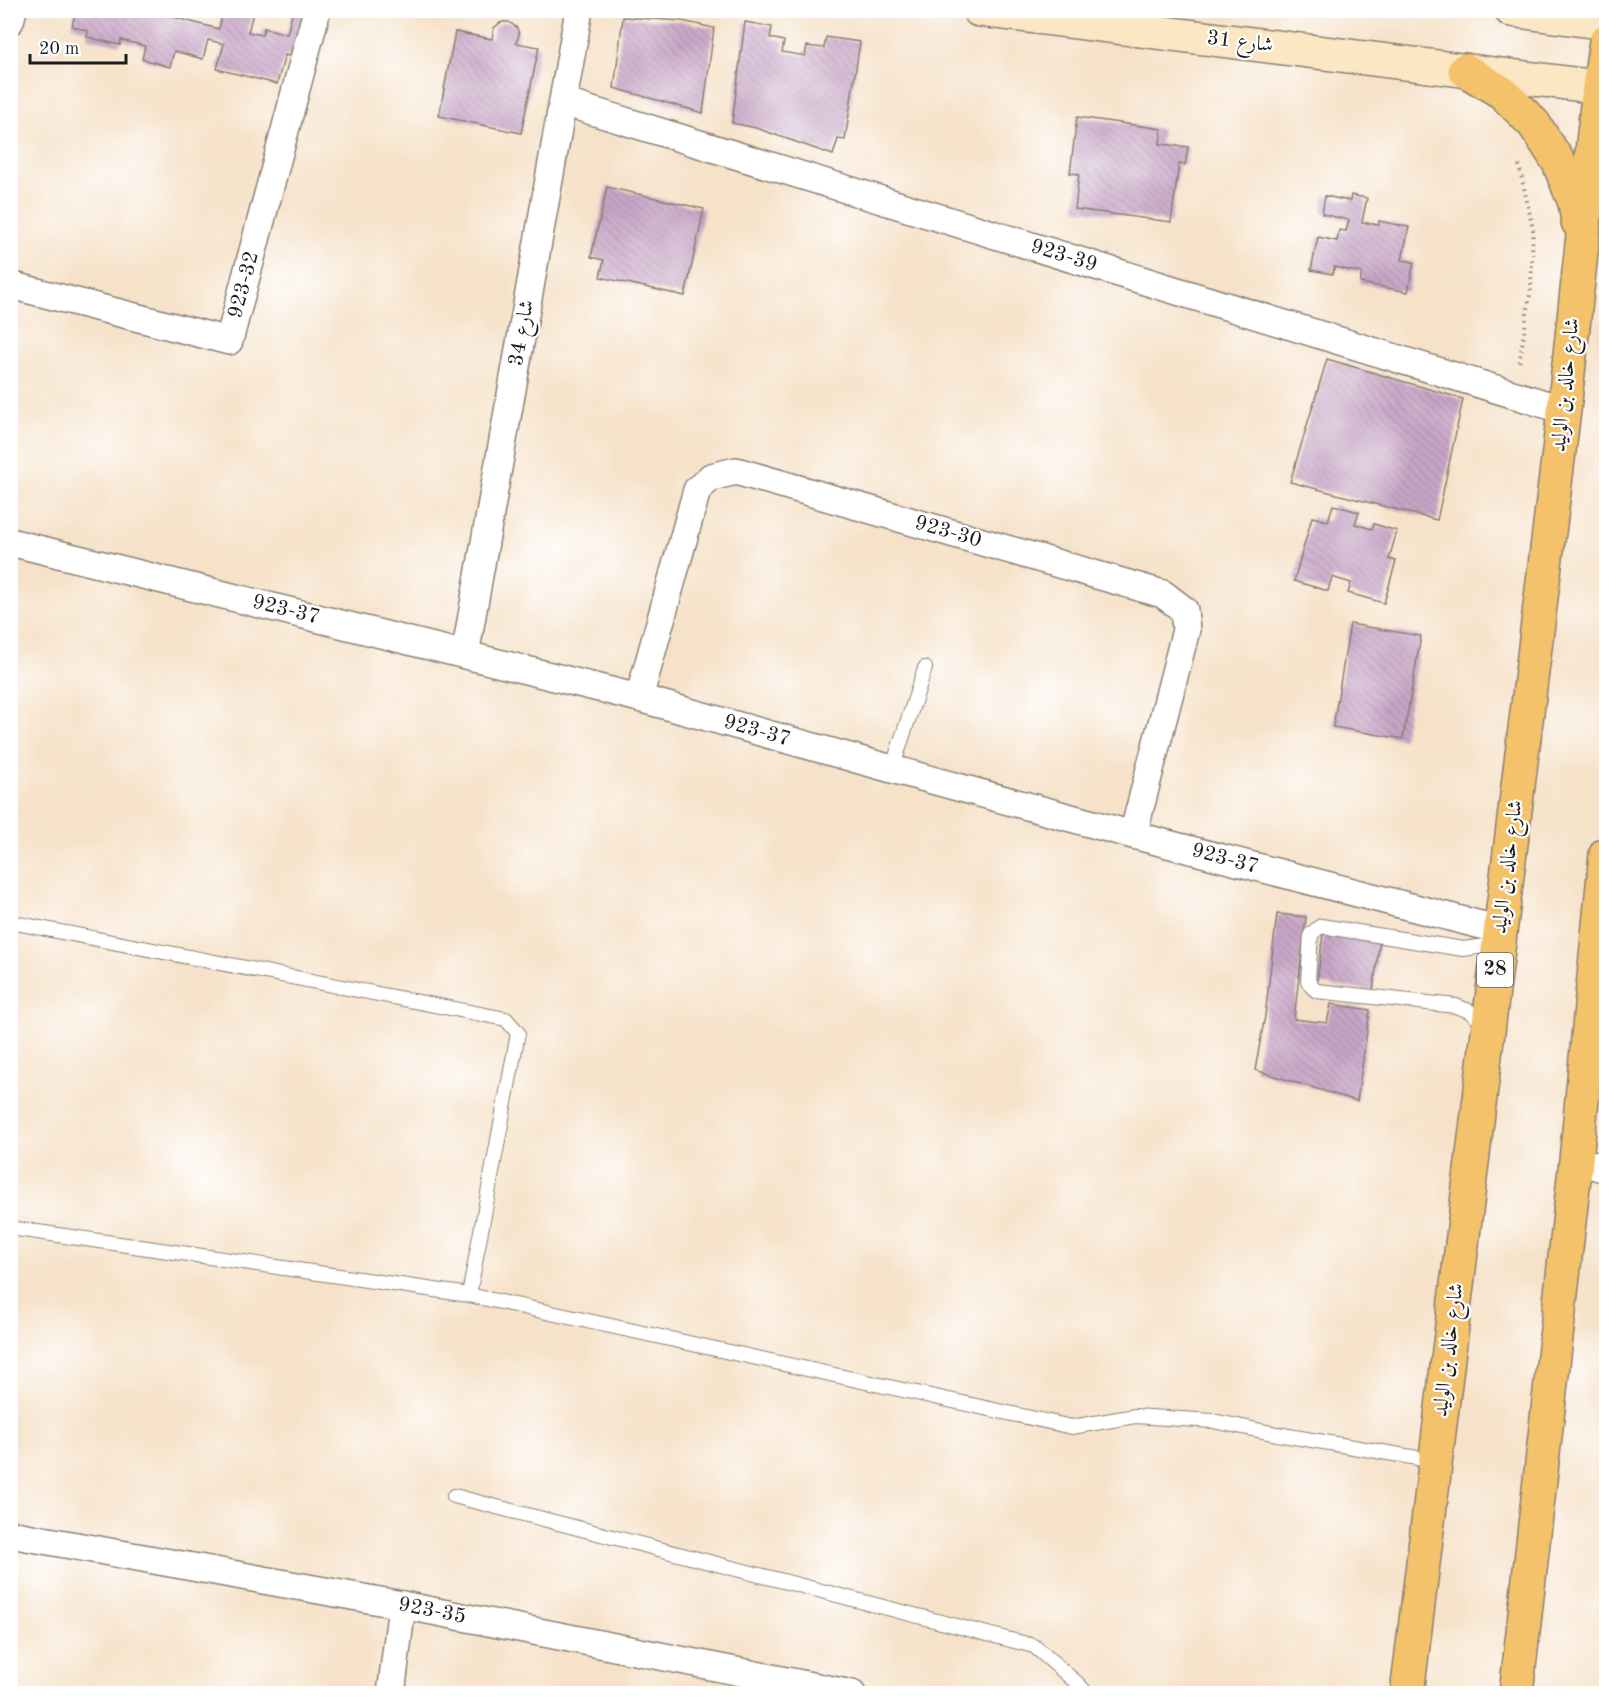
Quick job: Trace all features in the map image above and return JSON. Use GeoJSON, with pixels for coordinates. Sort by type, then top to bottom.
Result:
{"type":"FeatureCollection","features":[{"type":"Feature","properties":{"kind":"main road","name":"شارع خالد بن الوليد"},"geometry":{"type":"LineString","coordinates":[[1407,1694],[1564,410],[1581,246],[1603,88],[1606,41]]}},
{"type":"Feature","properties":{"kind":"main road"},"geometry":{"type":"LineString","coordinates":[[1465,70],[1503,93],[1534,124],[1558,161],[1575,203],[1581,246]]}},
{"type":"Feature","properties":{"kind":"main road"},"geometry":{"type":"LineString","coordinates":[[1515,1694],[1576,1160],[1606,854]]}},
{"type":"Feature","properties":{"kind":"street"},"geometry":{"type":"LineString","coordinates":[[10,21],[13,10]]}},
{"type":"Feature","properties":{"kind":"street","name":"923-32"},"geometry":{"type":"LineString","coordinates":[[10,285],[230,340],[317,10]]}},
{"type":"Feature","properties":{"kind":"street","name":"شارع 34"},"geometry":{"type":"LineString","coordinates":[[465,655],[579,10]]}},
{"type":"Feature","properties":{"kind":"street","name":"شارع 31"},"geometry":{"type":"LineString","coordinates":[[979,10],[1603,88]]}},
{"type":"Feature","properties":{"kind":"street"},"geometry":{"type":"LineString","coordinates":[[1511,10],[1606,23]]}},
{"type":"Feature","properties":{"kind":"street","name":"923-39"},"geometry":{"type":"LineString","coordinates":[[563,102],[1564,410]]}},
{"type":"Feature","properties":{"kind":"street","name":"923-30"},"geometry":{"type":"LineString","coordinates":[[639,698],[696,490],[711,477],[736,471],[1163,594],[1184,610],[1186,630],[1133,835]]}},
{"type":"Feature","properties":{"kind":"street","name":"923-37"},"geometry":{"type":"LineString","coordinates":[[10,542],[639,698],[1500,934]]}},
{"type":"Feature","properties":{"kind":"street"},"geometry":{"type":"LineString","coordinates":[[1576,1160],[1606,1169]]}},
{"type":"Feature","properties":{"kind":"street","name":"923-35"},"geometry":{"type":"LineString","coordinates":[[10,1534],[402,1605],[852,1694]]}},
{"type":"Feature","properties":{"kind":"street"},"geometry":{"type":"LineString","coordinates":[[391,1694],[402,1605]]}},
{"type":"Feature","properties":{"kind":"lane"},"geometry":{"type":"LineString","coordinates":[[892,769],[925,668]]}},
{"type":"Feature","properties":{"kind":"lane"},"geometry":{"type":"LineString","coordinates":[[10,922],[506,1020],[518,1033],[469,1296]]}},
{"type":"Feature","properties":{"kind":"lane"},"geometry":{"type":"LineString","coordinates":[[1488,1027],[1474,1014],[1456,1006],[1317,991],[1308,981],[1311,934],[1321,926],[1463,949],[1485,946],[1500,934]]}},
{"type":"Feature","properties":{"kind":"lane"},"geometry":{"type":"LineString","coordinates":[[10,1228],[469,1296],[1072,1427],[1135,1416],[1213,1421],[1435,1461]]}},
{"type":"Feature","properties":{"kind":"lane"},"geometry":{"type":"LineString","coordinates":[[454,1496],[1034,1646],[1088,1694]]}},
{"type":"Feature","properties":{"kind":"path"},"geometry":{"type":"LineString","coordinates":[[1515,395],[1531,288],[1533,229],[1517,153],[1541,135]]}},
{"type":"Feature","properties":{"kind":"building"},"geometry":{"type":"Polygon","coordinates":[[[76,10],[90,12],[91,10],[129,10],[143,14],[146,10],[219,29],[223,10],[254,10],[248,32],[262,35],[264,28],[287,34],[293,10],[311,10],[299,59],[285,55],[277,84],[217,69],[224,44],[208,40],[203,59],[174,51],[170,67],[142,59],[145,46],[121,40],[120,45],[87,37],[88,31],[72,26],[76,10]]]}},
{"type":"Feature","properties":{"kind":"building"},"geometry":{"type":"Polygon","coordinates":[[[623,17],[682,21],[714,28],[703,113],[614,88],[623,17]]]}},
{"type":"Feature","properties":{"kind":"building"},"geometry":{"type":"Polygon","coordinates":[[[503,22],[509,22],[517,28],[519,35],[516,43],[539,47],[521,133],[439,116],[455,32],[492,39],[494,28],[503,22]]]}},
{"type":"Feature","properties":{"kind":"building"},"geometry":{"type":"Polygon","coordinates":[[[745,22],[772,27],[770,38],[784,41],[782,52],[805,56],[807,46],[824,48],[826,37],[860,42],[845,140],[838,139],[833,155],[756,128],[732,123],[745,22]]]}},
{"type":"Feature","properties":{"kind":"building"},"geometry":{"type":"Polygon","coordinates":[[[1077,117],[1162,129],[1160,144],[1188,147],[1185,165],[1179,164],[1171,222],[1075,209],[1079,174],[1070,173],[1077,117]]]}},
{"type":"Feature","properties":{"kind":"building"},"geometry":{"type":"Polygon","coordinates":[[[607,187],[704,209],[685,296],[600,277],[604,260],[591,257],[607,187]]]}},
{"type":"Feature","properties":{"kind":"building"},"geometry":{"type":"Polygon","coordinates":[[[1351,195],[1367,198],[1362,222],[1379,225],[1379,221],[1409,227],[1402,260],[1414,262],[1408,292],[1360,283],[1362,273],[1334,267],[1333,274],[1311,270],[1318,237],[1337,241],[1339,230],[1346,231],[1349,220],[1322,214],[1325,196],[1350,201],[1351,195]]]}},
{"type":"Feature","properties":{"kind":"building"},"geometry":{"type":"Polygon","coordinates":[[[1327,359],[1463,399],[1437,520],[1290,482],[1327,359]]]}},
{"type":"Feature","properties":{"kind":"building"},"geometry":{"type":"Polygon","coordinates":[[[1333,505],[1359,512],[1355,524],[1372,529],[1374,524],[1397,531],[1389,559],[1396,561],[1384,603],[1348,593],[1351,583],[1332,577],[1328,591],[1294,581],[1312,517],[1328,521],[1333,505]]]}},
{"type":"Feature","properties":{"kind":"building"},"geometry":{"type":"Polygon","coordinates":[[[1350,624],[1421,636],[1403,739],[1333,727],[1350,624]]]}},
{"type":"Feature","properties":{"kind":"building"},"geometry":{"type":"Polygon","coordinates":[[[1277,914],[1306,917],[1294,1019],[1327,1023],[1331,1004],[1370,1010],[1357,1101],[1255,1070],[1265,1016],[1277,914]]]}},
{"type":"Feature","properties":{"kind":"building"},"geometry":{"type":"Polygon","coordinates":[[[1323,933],[1380,940],[1373,991],[1317,984],[1323,933]]]}}]}
